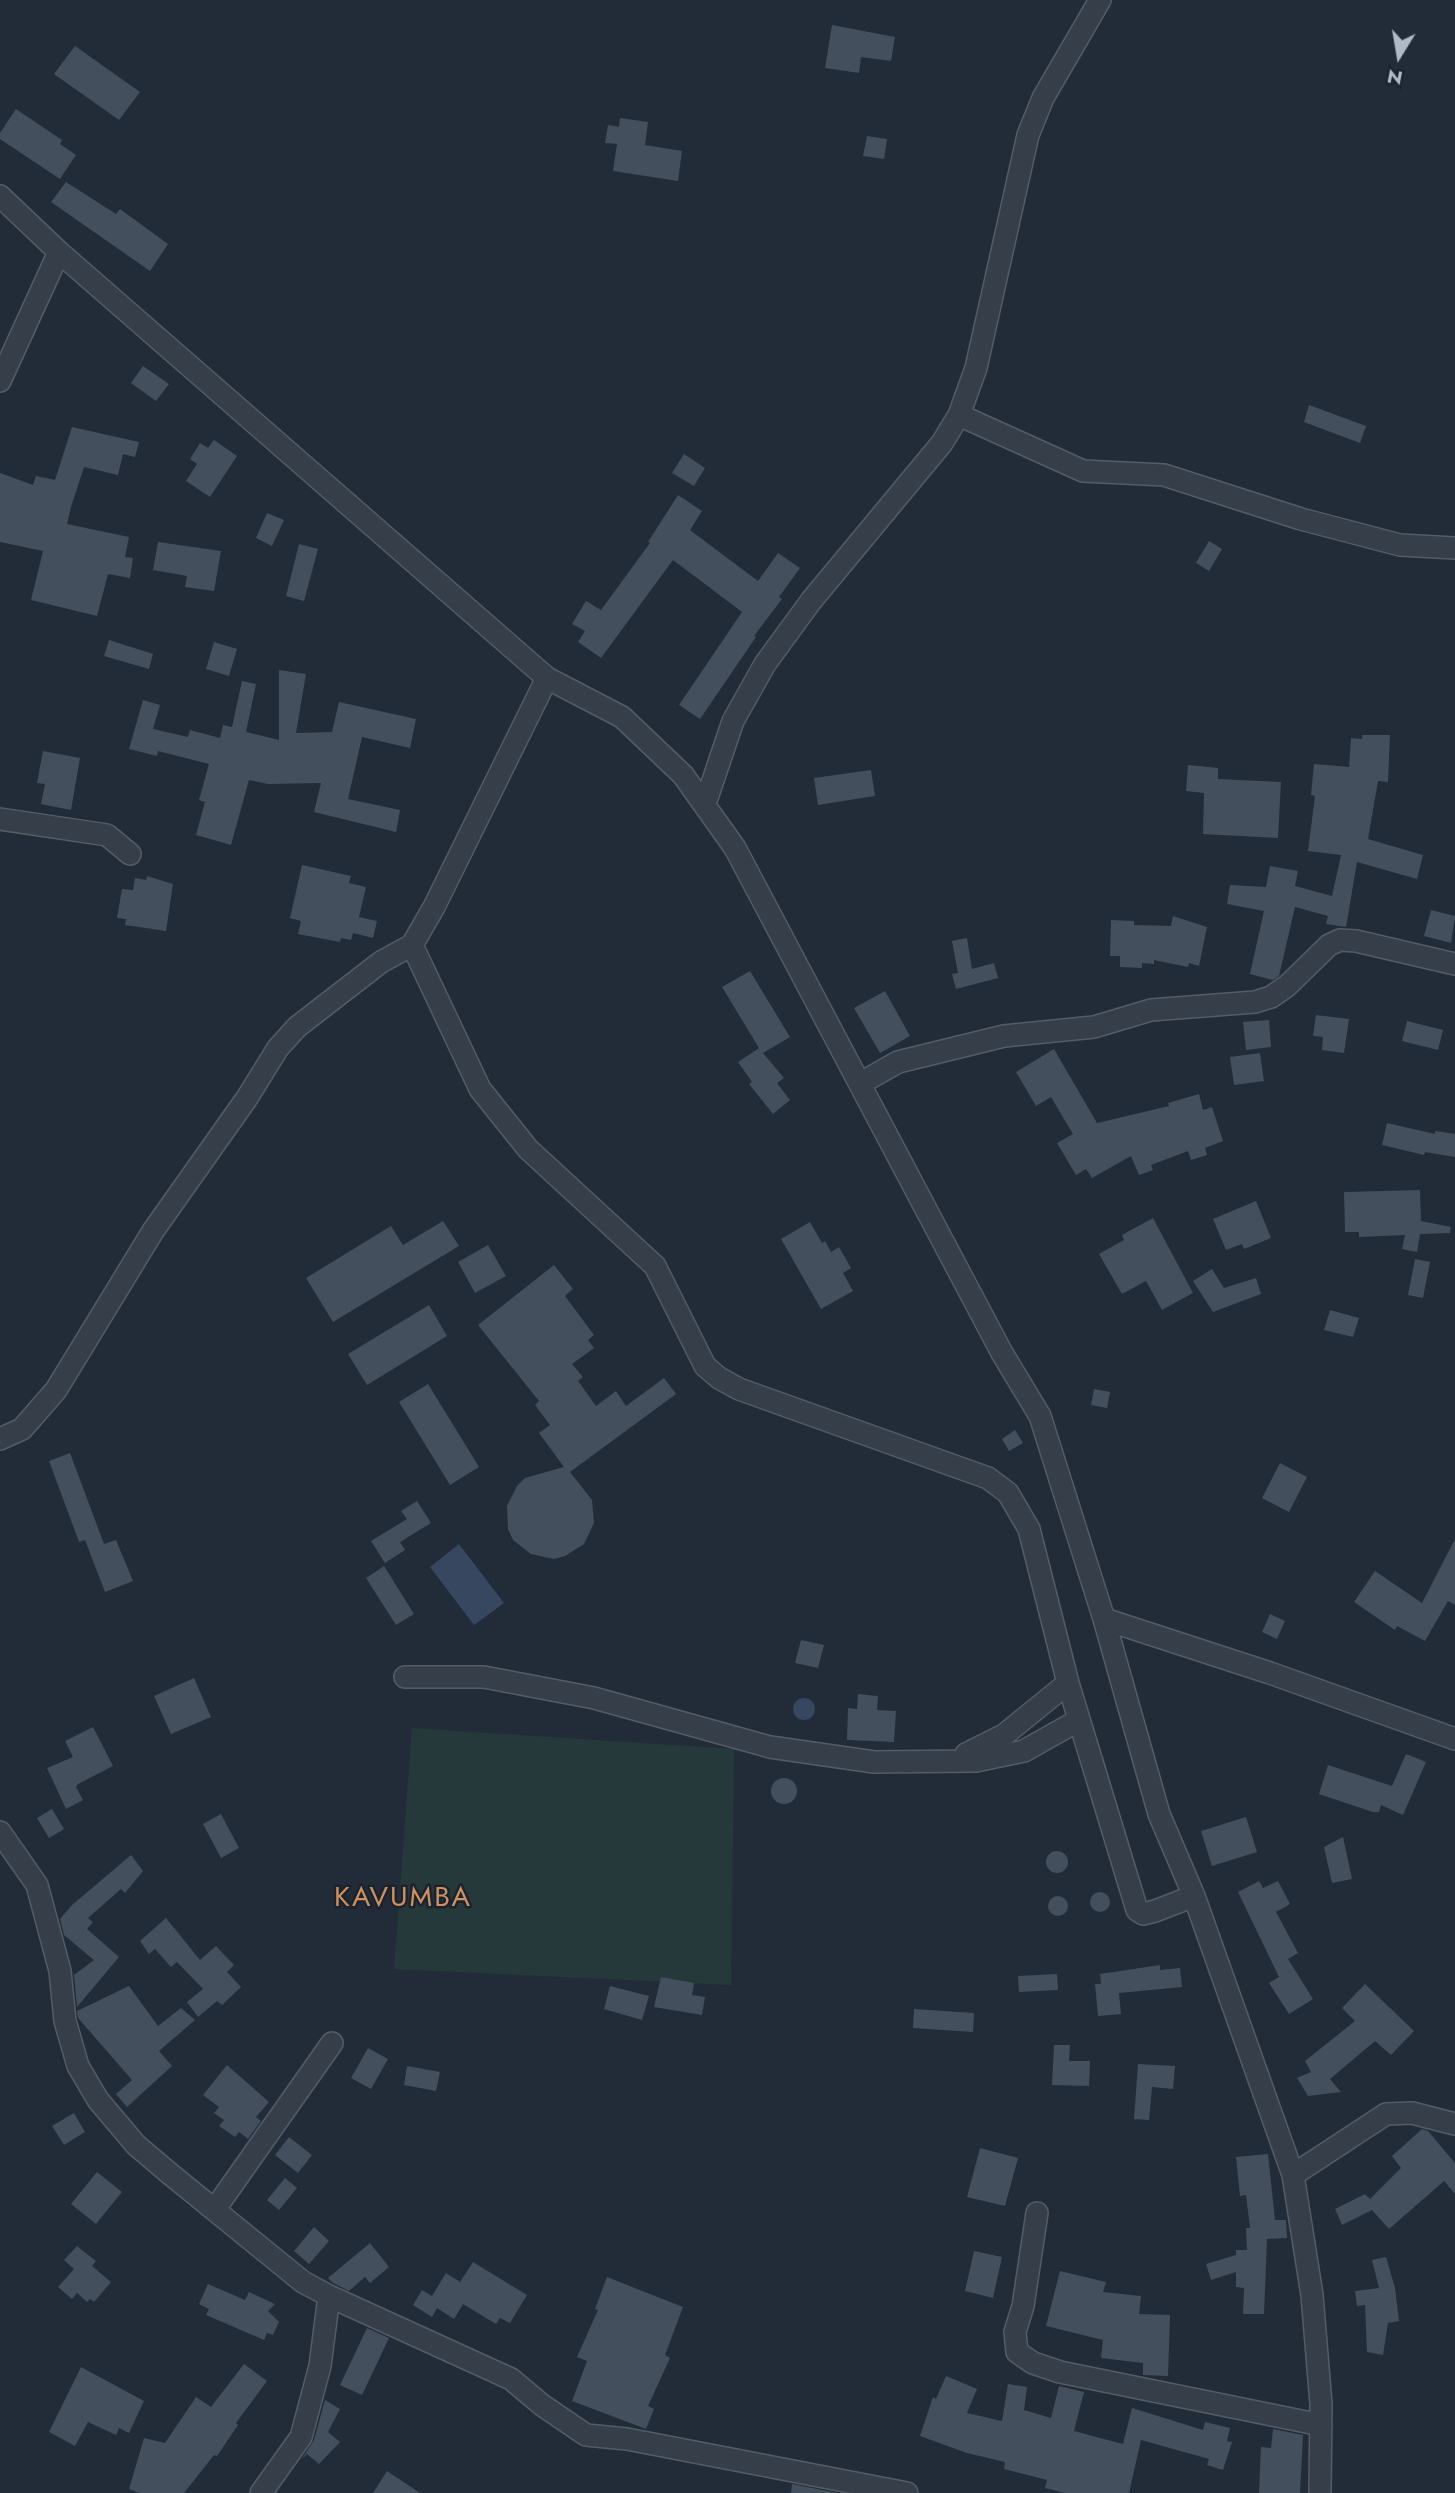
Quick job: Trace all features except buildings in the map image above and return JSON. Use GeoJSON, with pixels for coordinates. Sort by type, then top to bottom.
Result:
{"type":"FeatureCollection","features":[{"type":"Feature","properties":{"kind":"street"},"geometry":{"type":"LineString","coordinates":[[705,804],[733,720],[765,664],[811,601],[942,443],[959,415],[976,368],[1028,135],[1049,86],[1100,0]]}},
{"type":"Feature","properties":{"kind":"street"},"geometry":{"type":"LineString","coordinates":[[0,196],[59,252],[547,678],[622,717],[683,775],[735,848],[1002,1353],[1040,1416],[1104,1619],[1158,1814],[1194,1896],[1293,2175],[1312,2295],[1321,2425],[1320,2493]]}},
{"type":"Feature","properties":{"kind":"street"},"geometry":{"type":"LineString","coordinates":[[0,381],[59,252]]}},
{"type":"Feature","properties":{"kind":"street"},"geometry":{"type":"LineString","coordinates":[[959,415],[1083,471],[1164,475],[1301,519],[1399,545],[1455,548]]}},
{"type":"Feature","properties":{"kind":"street"},"geometry":{"type":"LineString","coordinates":[[0,1439],[22,1429],[56,1390],[153,1231],[247,1098],[278,1048],[297,1027],[381,962],[412,945],[434,907],[547,678]]}},
{"type":"Feature","properties":{"kind":"street"},"geometry":{"type":"LineString","coordinates":[[0,819],[107,835],[130,854]]}},
{"type":"Feature","properties":{"kind":"street"},"geometry":{"type":"LineString","coordinates":[[861,1083],[898,1062],[1004,1036],[1094,1027],[1170,1008],[1255,1002],[1271,997],[1287,986],[1319,953],[1340,940],[1455,964]]}},
{"type":"Feature","properties":{"kind":"street"},"geometry":{"type":"LineString","coordinates":[[412,945],[481,1089],[528,1149],[655,1266],[705,1366],[739,1389],[988,1478],[1008,1493],[1029,1529],[1068,1682],[1136,1910],[1143,1914],[1194,1896]]}},
{"type":"Feature","properties":{"kind":"street"},"geometry":{"type":"LineString","coordinates":[[1104,1619],[1270,1673],[1455,1739]]}},
{"type":"Feature","properties":{"kind":"street"},"geometry":{"type":"LineString","coordinates":[[405,1677],[484,1677],[594,1698],[770,1747],[874,1762],[976,1761],[1024,1751],[1079,1720]]}},
{"type":"Feature","properties":{"kind":"street"},"geometry":{"type":"LineString","coordinates":[[949,1763],[1004,1735],[1068,1682]]}},
{"type":"Feature","properties":{"kind":"street"},"geometry":{"type":"LineString","coordinates":[[0,1832],[37,1885],[60,1971],[65,2021],[78,2066],[98,2100],[136,2145],[303,2282],[511,2379],[542,2405],[586,2434],[654,2444],[907,2493]]}},
{"type":"Feature","properties":{"kind":"street"},"geometry":{"type":"LineString","coordinates":[[215,2209],[332,2043]]}},
{"type":"Feature","properties":{"kind":"street"},"geometry":{"type":"LineString","coordinates":[[1293,2175],[1386,2115],[1412,2113],[1455,2124]]}},
{"type":"Feature","properties":{"kind":"street"},"geometry":{"type":"LineString","coordinates":[[1037,2213],[1023,2306],[1016,2332],[1017,2352],[1033,2363],[1060,2372],[1321,2425]]}},
{"type":"Feature","properties":{"kind":"street"},"geometry":{"type":"LineString","coordinates":[[261,2493],[301,2437],[320,2366],[329,2296]]}},
{"type":"Feature","properties":{"kind":"green space"},"geometry":{"type":"Polygon","coordinates":[[[412,1728],[734,1749],[731,1985],[394,1969],[412,1728]]]}},
{"type":"Feature","properties":{"kind":"water"},"geometry":{"type":"Polygon","coordinates":[[[459,1544],[504,1603],[474,1625],[430,1567],[459,1544]]]}},
{"type":"Feature","properties":{"kind":"water"},"geometry":{"type":"Polygon","coordinates":[[[804,1698],[812,1701],[815,1709],[812,1717],[804,1720],[796,1717],[793,1709],[796,1701],[804,1698]]]}},
{"type":"Feature","properties":{"kind":"district","name":"KAVUMBA"},"geometry":{"type":"Point","coordinates":[403,1899]}}]}
